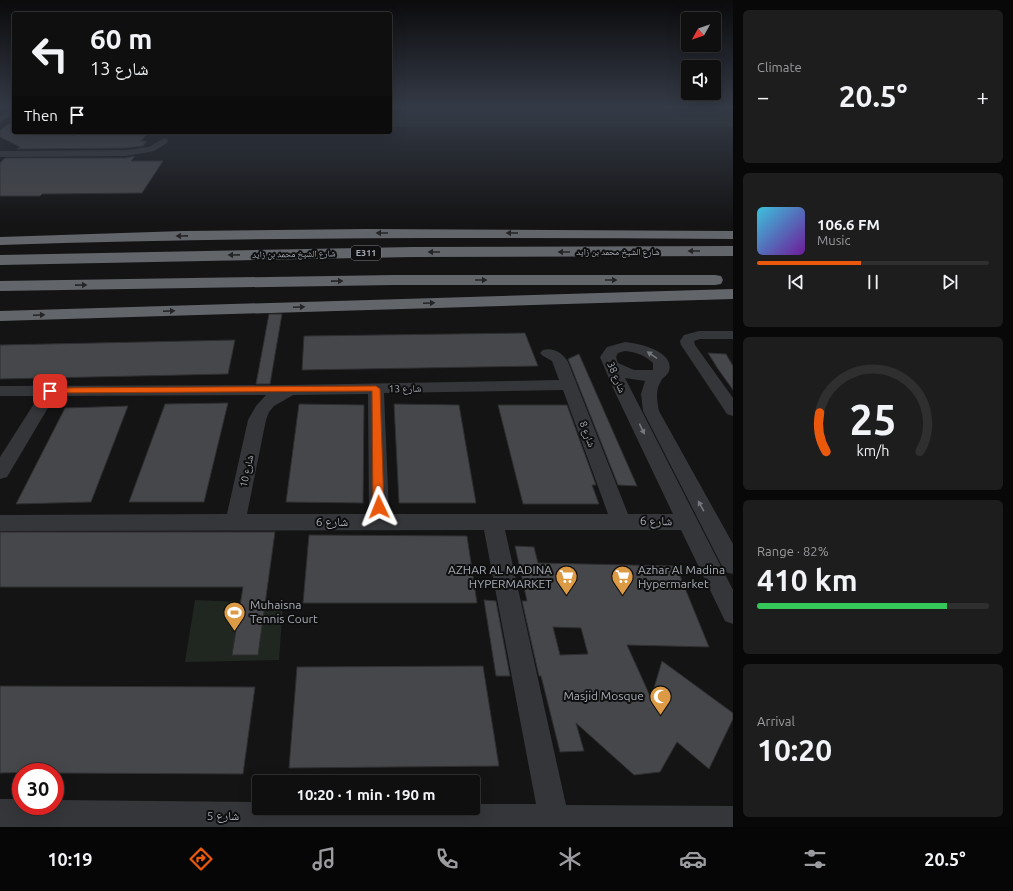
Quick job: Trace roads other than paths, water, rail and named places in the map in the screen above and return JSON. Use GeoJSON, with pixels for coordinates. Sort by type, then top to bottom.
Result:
{"type":"FeatureCollection","features":[{"type":"Feature","properties":{"kind":"highway"},"geometry":{"type":"LineString","coordinates":[[578,233],[733,230]]}},
{"type":"Feature","properties":{"kind":"highway"},"geometry":{"type":"LineString","coordinates":[[0,241],[100,237],[376,233],[733,235]]}},
{"type":"Feature","properties":{"kind":"highway"},"geometry":{"type":"LineString","coordinates":[[0,235],[100,237]]}},
{"type":"Feature","properties":{"kind":"highway","name":"شارع الشيخ محمد بن زايد"},"geometry":{"type":"LineString","coordinates":[[0,260],[413,252],[733,251]]}},
{"type":"Feature","properties":{"kind":"highway"},"geometry":{"type":"LineString","coordinates":[[0,286],[394,280],[733,280]]}},
{"type":"Feature","properties":{"kind":"highway"},"geometry":{"type":"LineString","coordinates":[[0,316],[733,294]]}},
{"type":"Feature","properties":{"kind":"street"},"geometry":{"type":"LineString","coordinates":[[0,154],[135,154],[149,152],[163,145]]}},
{"type":"Feature","properties":{"kind":"street"},"geometry":{"type":"LineString","coordinates":[[733,335],[693,336],[687,341],[688,345],[733,410]]}},
{"type":"Feature","properties":{"kind":"street","name":"شارع 38"},"geometry":{"type":"LineString","coordinates":[[658,374],[661,371],[661,362],[652,354],[638,348],[623,347],[612,350],[608,358],[621,388],[733,613]]}},
{"type":"Feature","properties":{"kind":"street","name":"شارع 8"},"geometry":{"type":"LineString","coordinates":[[548,353],[558,358],[570,385],[621,521]]}},
{"type":"Feature","properties":{"kind":"street"},"geometry":{"type":"LineString","coordinates":[[612,366],[619,371],[640,377],[658,374]]}},
{"type":"Feature","properties":{"kind":"street"},"geometry":{"type":"LineString","coordinates":[[658,374],[652,381],[648,390],[648,400],[651,411],[712,527],[733,563]]}},
{"type":"Feature","properties":{"kind":"street","name":"شارع 13"},"geometry":{"type":"LineString","coordinates":[[0,391],[291,390],[570,385]]}},
{"type":"Feature","properties":{"kind":"street"},"geometry":{"type":"LineString","coordinates":[[376,389],[379,522]]}},
{"type":"Feature","properties":{"kind":"street","name":"شارع 10"},"geometry":{"type":"LineString","coordinates":[[235,522],[256,420],[256,411],[252,403],[237,390]]}},
{"type":"Feature","properties":{"kind":"street","name":"شارع 10"},"geometry":{"type":"LineString","coordinates":[[256,420],[260,411],[268,402],[278,395],[291,390]]}},
{"type":"Feature","properties":{"kind":"street"},"geometry":{"type":"LineString","coordinates":[[0,472],[50,391]]}},
{"type":"Feature","properties":{"kind":"street"},"geometry":{"type":"LineString","coordinates":[[493,522],[554,819]]}},
{"type":"Feature","properties":{"kind":"street","name":"شارع 6"},"geometry":{"type":"LineString","coordinates":[[0,523],[688,522]]}},
{"type":"Feature","properties":{"kind":"street"},"geometry":{"type":"LineString","coordinates":[[712,527],[733,538]]}},
{"type":"Feature","properties":{"kind":"street","name":"شارع 5"},"geometry":{"type":"LineString","coordinates":[[0,814],[87,821],[408,823],[554,819],[733,821]]}},
{"type":"Feature","properties":{"kind":"place","name":"AZHAR AL MADINA HYPERMARKET"},"geometry":{"type":"Point","coordinates":[567,596]}},
{"type":"Feature","properties":{"kind":"place","name":"Azhar Al Madina Hypermarket"},"geometry":{"type":"Point","coordinates":[623,596]}},
{"type":"Feature","properties":{"kind":"place","name":"Muhaisna Tennis Court"},"geometry":{"type":"Point","coordinates":[235,632]}},
{"type":"Feature","properties":{"kind":"place","name":"Masjid Mosque"},"geometry":{"type":"Point","coordinates":[660,716]}}]}
